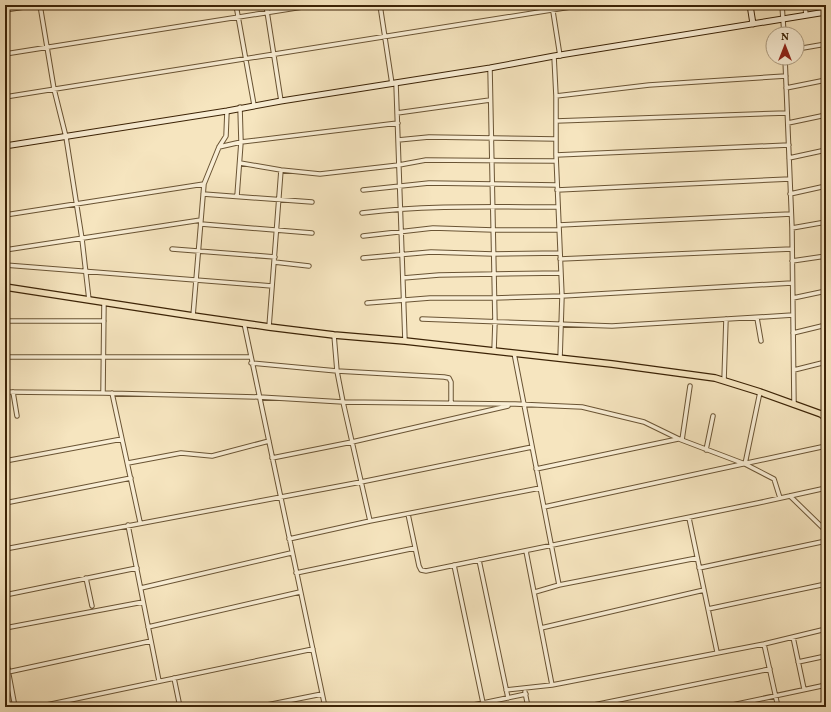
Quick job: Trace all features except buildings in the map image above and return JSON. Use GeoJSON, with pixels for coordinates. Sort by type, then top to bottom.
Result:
{"type":"FeatureCollection","features":[{"type":"Feature","properties":{"kind":"main road"},"geometry":{"type":"LineString","coordinates":[[5,287],[269,327],[514,353],[715,378],[760,392],[821,414],[826,418]]}},
{"type":"Feature","properties":{"kind":"street"},"geometry":{"type":"LineString","coordinates":[[5,10],[38,5],[54,89],[66,137],[82,239],[89,300]]}},
{"type":"Feature","properties":{"kind":"street"},"geometry":{"type":"LineString","coordinates":[[236,5],[254,105]]}},
{"type":"Feature","properties":{"kind":"street"},"geometry":{"type":"LineString","coordinates":[[266,5],[281,100]]}},
{"type":"Feature","properties":{"kind":"street"},"geometry":{"type":"LineString","coordinates":[[5,54],[315,5]]}},
{"type":"Feature","properties":{"kind":"street"},"geometry":{"type":"LineString","coordinates":[[380,5],[394,83],[398,123],[404,341]]}},
{"type":"Feature","properties":{"kind":"street"},"geometry":{"type":"LineString","coordinates":[[552,5],[560,56]]}},
{"type":"Feature","properties":{"kind":"street"},"geometry":{"type":"LineString","coordinates":[[5,97],[584,5]]}},
{"type":"Feature","properties":{"kind":"street"},"geometry":{"type":"LineString","coordinates":[[750,5],[753,24]]}},
{"type":"Feature","properties":{"kind":"street"},"geometry":{"type":"LineString","coordinates":[[782,5],[784,26]]}},
{"type":"Feature","properties":{"kind":"street"},"geometry":{"type":"LineString","coordinates":[[805,5],[806,15]]}},
{"type":"Feature","properties":{"kind":"street"},"geometry":{"type":"LineString","coordinates":[[5,146],[227,111],[240,107],[281,100],[490,68],[554,56],[826,12]]}},
{"type":"Feature","properties":{"kind":"street"},"geometry":{"type":"LineString","coordinates":[[805,48],[826,44]]}},
{"type":"Feature","properties":{"kind":"street"},"geometry":{"type":"LineString","coordinates":[[554,56],[556,96],[556,161],[562,296],[560,359]]}},
{"type":"Feature","properties":{"kind":"street"},"geometry":{"type":"LineString","coordinates":[[785,66],[792,228],[794,405]]}},
{"type":"Feature","properties":{"kind":"street"},"geometry":{"type":"LineString","coordinates":[[490,68],[495,322],[494,352]]}},
{"type":"Feature","properties":{"kind":"street"},"geometry":{"type":"LineString","coordinates":[[556,96],[649,85],[786,76]]}},
{"type":"Feature","properties":{"kind":"street"},"geometry":{"type":"LineString","coordinates":[[786,88],[826,80]]}},
{"type":"Feature","properties":{"kind":"street"},"geometry":{"type":"LineString","coordinates":[[397,114],[490,100]]}},
{"type":"Feature","properties":{"kind":"street"},"geometry":{"type":"LineString","coordinates":[[237,196],[242,142],[240,107]]}},
{"type":"Feature","properties":{"kind":"street"},"geometry":{"type":"LineString","coordinates":[[193,316],[204,184],[219,147],[226,136],[227,111]]}},
{"type":"Feature","properties":{"kind":"street"},"geometry":{"type":"LineString","coordinates":[[556,121],[787,113]]}},
{"type":"Feature","properties":{"kind":"street"},"geometry":{"type":"LineString","coordinates":[[788,123],[826,115]]}},
{"type":"Feature","properties":{"kind":"street"},"geometry":{"type":"LineString","coordinates":[[219,147],[242,142],[398,123]]}},
{"type":"Feature","properties":{"kind":"street"},"geometry":{"type":"LineString","coordinates":[[398,140],[428,137],[556,139]]}},
{"type":"Feature","properties":{"kind":"street"},"geometry":{"type":"LineString","coordinates":[[556,155],[789,145]]}},
{"type":"Feature","properties":{"kind":"street"},"geometry":{"type":"LineString","coordinates":[[789,158],[826,150]]}},
{"type":"Feature","properties":{"kind":"street"},"geometry":{"type":"LineString","coordinates":[[240,163],[281,170],[320,174],[426,160],[556,161]]}},
{"type":"Feature","properties":{"kind":"street"},"geometry":{"type":"LineString","coordinates":[[269,327],[281,170]]}},
{"type":"Feature","properties":{"kind":"street"},"geometry":{"type":"LineString","coordinates":[[557,190],[790,179]]}},
{"type":"Feature","properties":{"kind":"street"},"geometry":{"type":"LineString","coordinates":[[363,190],[429,183],[557,185]]}},
{"type":"Feature","properties":{"kind":"street"},"geometry":{"type":"LineString","coordinates":[[5,215],[204,184]]}},
{"type":"Feature","properties":{"kind":"street"},"geometry":{"type":"LineString","coordinates":[[790,194],[826,186]]}},
{"type":"Feature","properties":{"kind":"street"},"geometry":{"type":"LineString","coordinates":[[203,194],[312,202]]}},
{"type":"Feature","properties":{"kind":"street"},"geometry":{"type":"LineString","coordinates":[[362,212],[400,208],[558,207]]}},
{"type":"Feature","properties":{"kind":"street"},"geometry":{"type":"LineString","coordinates":[[559,225],[791,214]]}},
{"type":"Feature","properties":{"kind":"street"},"geometry":{"type":"LineString","coordinates":[[5,250],[201,222],[312,233]]}},
{"type":"Feature","properties":{"kind":"street"},"geometry":{"type":"LineString","coordinates":[[792,228],[826,222]]}},
{"type":"Feature","properties":{"kind":"street"},"geometry":{"type":"LineString","coordinates":[[363,236],[433,228],[559,230]]}},
{"type":"Feature","properties":{"kind":"street"},"geometry":{"type":"LineString","coordinates":[[172,249],[274,260],[309,266]]}},
{"type":"Feature","properties":{"kind":"street"},"geometry":{"type":"LineString","coordinates":[[560,259],[792,249]]}},
{"type":"Feature","properties":{"kind":"street"},"geometry":{"type":"LineString","coordinates":[[363,258],[431,252],[493,254],[560,253]]}},
{"type":"Feature","properties":{"kind":"street"},"geometry":{"type":"LineString","coordinates":[[792,261],[826,256]]}},
{"type":"Feature","properties":{"kind":"street"},"geometry":{"type":"LineString","coordinates":[[5,265],[272,286]]}},
{"type":"Feature","properties":{"kind":"street"},"geometry":{"type":"LineString","coordinates":[[402,278],[439,275],[561,273]]}},
{"type":"Feature","properties":{"kind":"street"},"geometry":{"type":"LineString","coordinates":[[367,303],[430,298],[562,296],[792,283]]}},
{"type":"Feature","properties":{"kind":"street"},"geometry":{"type":"LineString","coordinates":[[792,298],[826,292]]}},
{"type":"Feature","properties":{"kind":"street"},"geometry":{"type":"LineString","coordinates":[[103,393],[104,302]]}},
{"type":"Feature","properties":{"kind":"street"},"geometry":{"type":"LineString","coordinates":[[422,319],[612,326],[793,315]]}},
{"type":"Feature","properties":{"kind":"street"},"geometry":{"type":"LineString","coordinates":[[757,318],[761,342]]}},
{"type":"Feature","properties":{"kind":"street"},"geometry":{"type":"LineString","coordinates":[[724,381],[726,319]]}},
{"type":"Feature","properties":{"kind":"street"},"geometry":{"type":"LineString","coordinates":[[5,321],[104,321]]}},
{"type":"Feature","properties":{"kind":"street"},"geometry":{"type":"LineString","coordinates":[[244,323],[291,553],[325,707]]}},
{"type":"Feature","properties":{"kind":"street"},"geometry":{"type":"LineString","coordinates":[[793,333],[826,325]]}},
{"type":"Feature","properties":{"kind":"street"},"geometry":{"type":"LineString","coordinates":[[334,335],[337,371],[370,521]]}},
{"type":"Feature","properties":{"kind":"street"},"geometry":{"type":"LineString","coordinates":[[514,353],[559,585]]}},
{"type":"Feature","properties":{"kind":"street"},"geometry":{"type":"LineString","coordinates":[[5,357],[250,357]]}},
{"type":"Feature","properties":{"kind":"street"},"geometry":{"type":"LineString","coordinates":[[794,370],[826,362]]}},
{"type":"Feature","properties":{"kind":"street"},"geometry":{"type":"LineString","coordinates":[[252,363],[337,371],[444,377],[448,378],[451,382],[451,403]]}},
{"type":"Feature","properties":{"kind":"street"},"geometry":{"type":"LineString","coordinates":[[681,440],[690,386]]}},
{"type":"Feature","properties":{"kind":"street"},"geometry":{"type":"LineString","coordinates":[[5,392],[112,393],[259,397],[343,402],[524,404],[582,407],[644,422],[681,440],[744,464],[774,479],[780,498]]}},
{"type":"Feature","properties":{"kind":"street"},"geometry":{"type":"LineString","coordinates":[[13,392],[17,416]]}},
{"type":"Feature","properties":{"kind":"street"},"geometry":{"type":"LineString","coordinates":[[744,464],[760,392]]}},
{"type":"Feature","properties":{"kind":"street"},"geometry":{"type":"LineString","coordinates":[[112,393],[140,522]]}},
{"type":"Feature","properties":{"kind":"street"},"geometry":{"type":"LineString","coordinates":[[272,458],[352,442],[515,404]]}},
{"type":"Feature","properties":{"kind":"street"},"geometry":{"type":"LineString","coordinates":[[706,450],[713,416]]}},
{"type":"Feature","properties":{"kind":"street"},"geometry":{"type":"LineString","coordinates":[[5,461],[122,439]]}},
{"type":"Feature","properties":{"kind":"street"},"geometry":{"type":"LineString","coordinates":[[128,463],[181,453],[212,456],[269,440]]}},
{"type":"Feature","properties":{"kind":"street"},"geometry":{"type":"LineString","coordinates":[[536,469],[681,440]]}},
{"type":"Feature","properties":{"kind":"street"},"geometry":{"type":"LineString","coordinates":[[544,507],[826,446]]}},
{"type":"Feature","properties":{"kind":"street"},"geometry":{"type":"LineString","coordinates":[[5,549],[140,522],[361,482],[532,447]]}},
{"type":"Feature","properties":{"kind":"street"},"geometry":{"type":"LineString","coordinates":[[5,503],[131,478]]}},
{"type":"Feature","properties":{"kind":"street"},"geometry":{"type":"LineString","coordinates":[[289,539],[370,521],[540,488]]}},
{"type":"Feature","properties":{"kind":"street"},"geometry":{"type":"LineString","coordinates":[[408,514],[419,566],[421,570],[426,571],[689,518],[826,488]]}},
{"type":"Feature","properties":{"kind":"street"},"geometry":{"type":"LineString","coordinates":[[790,496],[826,531]]}},
{"type":"Feature","properties":{"kind":"street"},"geometry":{"type":"LineString","coordinates":[[689,518],[717,652]]}},
{"type":"Feature","properties":{"kind":"street"},"geometry":{"type":"LineString","coordinates":[[128,525],[159,680]]}},
{"type":"Feature","properties":{"kind":"street"},"geometry":{"type":"LineString","coordinates":[[699,568],[826,542]]}},
{"type":"Feature","properties":{"kind":"street"},"geometry":{"type":"LineString","coordinates":[[296,573],[415,548]]}},
{"type":"Feature","properties":{"kind":"street"},"geometry":{"type":"LineString","coordinates":[[526,551],[552,686]]}},
{"type":"Feature","properties":{"kind":"street"},"geometry":{"type":"LineString","coordinates":[[140,588],[291,553]]}},
{"type":"Feature","properties":{"kind":"street"},"geometry":{"type":"LineString","coordinates":[[535,592],[559,585],[697,558]]}},
{"type":"Feature","properties":{"kind":"street"},"geometry":{"type":"LineString","coordinates":[[479,560],[508,698]]}},
{"type":"Feature","properties":{"kind":"street"},"geometry":{"type":"LineString","coordinates":[[454,565],[483,703]]}},
{"type":"Feature","properties":{"kind":"street"},"geometry":{"type":"LineString","coordinates":[[5,595],[137,568]]}},
{"type":"Feature","properties":{"kind":"street"},"geometry":{"type":"LineString","coordinates":[[86,578],[92,606]]}},
{"type":"Feature","properties":{"kind":"street"},"geometry":{"type":"LineString","coordinates":[[708,609],[826,584]]}},
{"type":"Feature","properties":{"kind":"street"},"geometry":{"type":"LineString","coordinates":[[541,628],[704,590]]}},
{"type":"Feature","properties":{"kind":"street"},"geometry":{"type":"LineString","coordinates":[[148,626],[300,592]]}},
{"type":"Feature","properties":{"kind":"street"},"geometry":{"type":"LineString","coordinates":[[5,628],[143,602]]}},
{"type":"Feature","properties":{"kind":"street"},"geometry":{"type":"LineString","coordinates":[[506,690],[552,686],[717,652],[764,644],[826,629]]}},
{"type":"Feature","properties":{"kind":"street"},"geometry":{"type":"LineString","coordinates":[[793,637],[804,690]]}},
{"type":"Feature","properties":{"kind":"street"},"geometry":{"type":"LineString","coordinates":[[8,672],[151,641]]}},
{"type":"Feature","properties":{"kind":"street"},"geometry":{"type":"LineString","coordinates":[[764,644],[778,707]]}},
{"type":"Feature","properties":{"kind":"street"},"geometry":{"type":"LineString","coordinates":[[37,707],[159,680],[313,649]]}},
{"type":"Feature","properties":{"kind":"street"},"geometry":{"type":"LineString","coordinates":[[5,654],[15,707]]}},
{"type":"Feature","properties":{"kind":"street"},"geometry":{"type":"LineString","coordinates":[[798,662],[826,656]]}},
{"type":"Feature","properties":{"kind":"street"},"geometry":{"type":"LineString","coordinates":[[584,707],[770,669]]}},
{"type":"Feature","properties":{"kind":"street"},"geometry":{"type":"LineString","coordinates":[[174,678],[180,707]]}},
{"type":"Feature","properties":{"kind":"street"},"geometry":{"type":"LineString","coordinates":[[723,707],[826,685]]}},
{"type":"Feature","properties":{"kind":"street"},"geometry":{"type":"LineString","coordinates":[[524,689],[528,707]]}},
{"type":"Feature","properties":{"kind":"street"},"geometry":{"type":"LineString","coordinates":[[257,707],[322,694]]}},
{"type":"Feature","properties":{"kind":"street"},"geometry":{"type":"LineString","coordinates":[[464,707],[526,694]]}}]}
